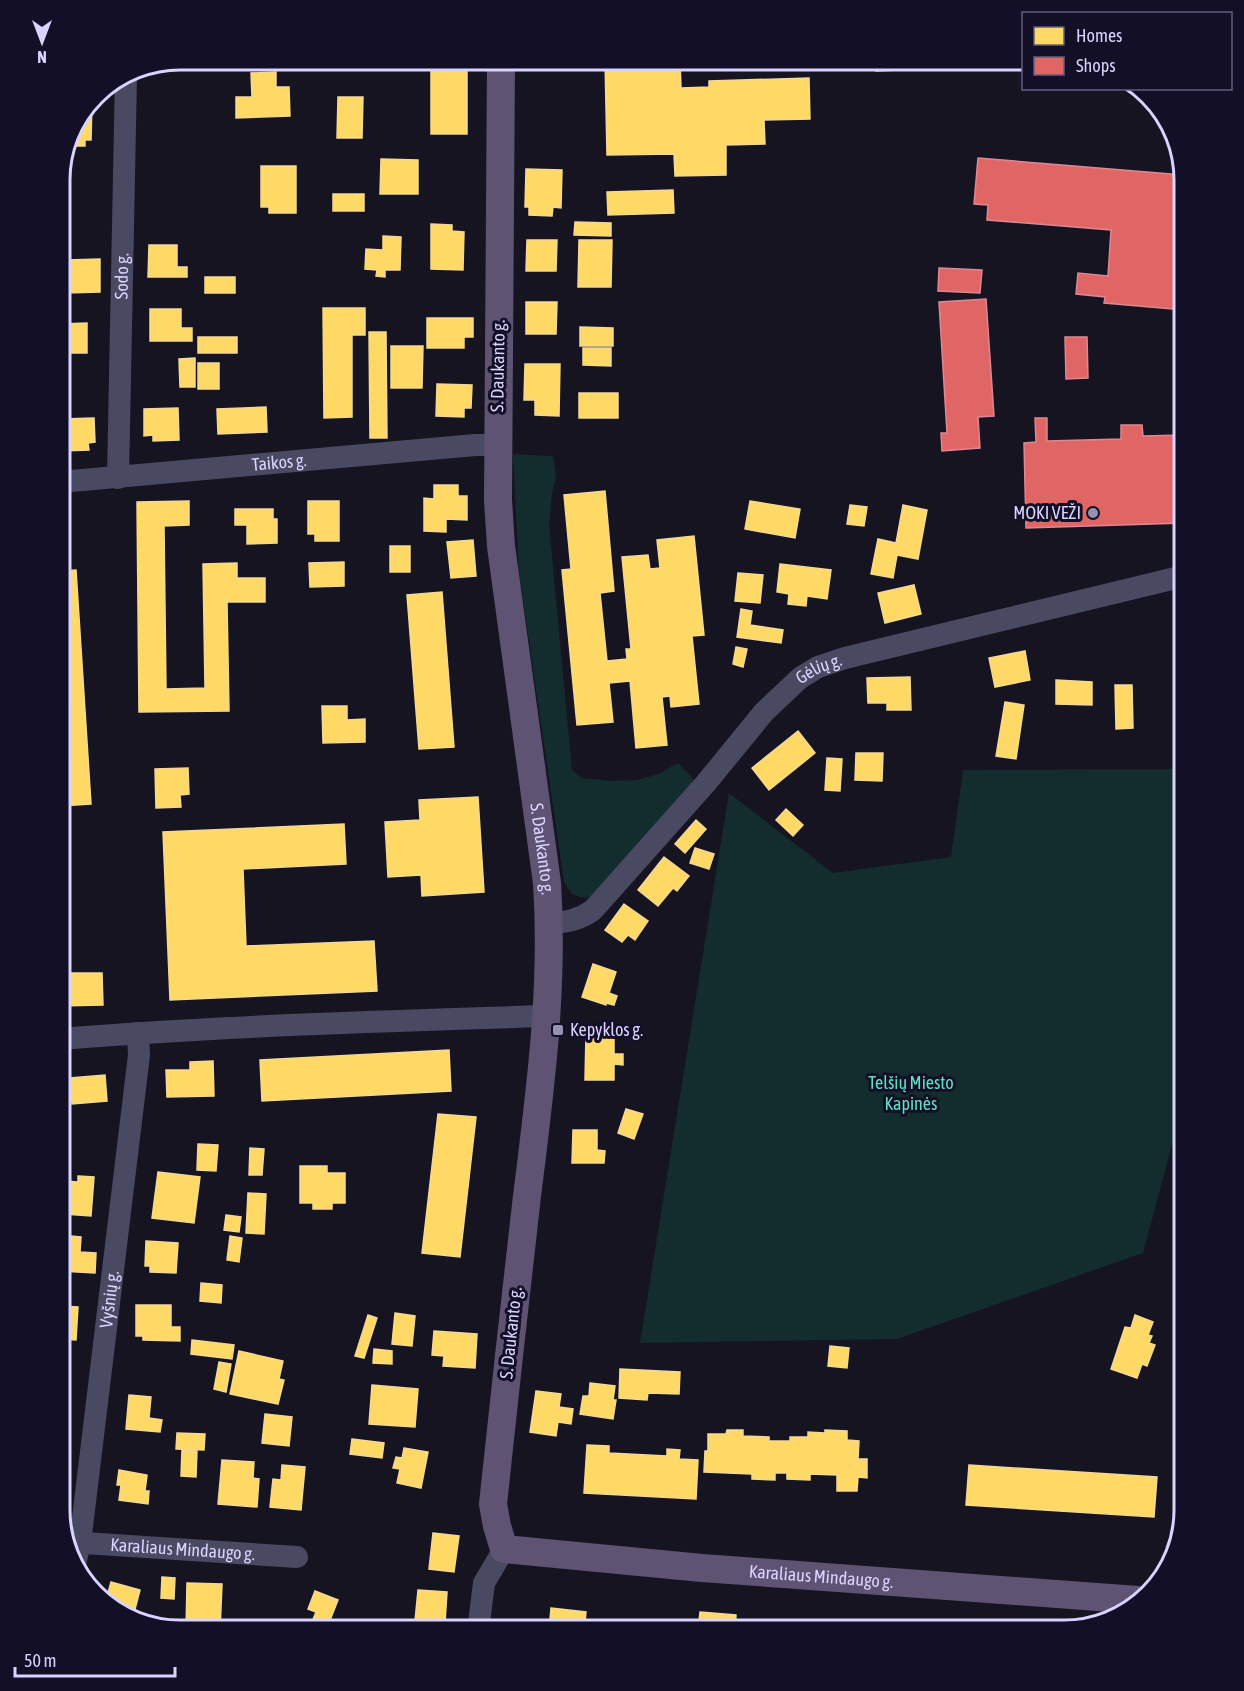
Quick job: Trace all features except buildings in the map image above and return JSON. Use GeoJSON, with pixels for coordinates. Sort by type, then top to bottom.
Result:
{"type":"FeatureCollection","features":[{"type":"Feature","properties":{"kind":"main road","name":"S. Daukanto g."},"geometry":{"type":"LineString","coordinates":[[501,70],[498,500],[501,546],[547,884],[550,923],[550,971],[539,1098],[493,1504],[504,1550]]}},
{"type":"Feature","properties":{"kind":"main road","name":"Karaliaus Mindaugo g."},"geometry":{"type":"LineString","coordinates":[[504,1550],[702,1568],[1128,1599]]}},
{"type":"Feature","properties":{"kind":"street","name":"Sodo g."},"geometry":{"type":"LineString","coordinates":[[118,478],[126,86]]}},
{"type":"Feature","properties":{"kind":"street","name":"Taikos g."},"geometry":{"type":"LineString","coordinates":[[71,482],[475,445],[498,445]]}},
{"type":"Feature","properties":{"kind":"street","name":"Gėlių g."},"geometry":{"type":"LineString","coordinates":[[550,923],[582,918],[593,910],[706,783],[764,712],[800,678],[818,667],[845,658],[1174,578]]}},
{"type":"Feature","properties":{"kind":"street"},"geometry":{"type":"LineString","coordinates":[[70,1038],[410,1020],[547,1016]]}},
{"type":"Feature","properties":{"kind":"street","name":"Vyšnių g."},"geometry":{"type":"LineString","coordinates":[[75,1542],[139,1055],[138,1033]]}},
{"type":"Feature","properties":{"kind":"street","name":"Karaliaus Mindaugo g."},"geometry":{"type":"LineString","coordinates":[[78,1550],[297,1557]]}},
{"type":"Feature","properties":{"kind":"street"},"geometry":{"type":"LineString","coordinates":[[479,1620],[484,1583],[504,1550]]}},
{"type":"Feature","properties":{"kind":"green space"},"geometry":{"type":"Polygon","coordinates":[[[513,454],[553,456],[556,476],[549,524],[572,770],[582,778],[611,781],[637,780],[659,774],[678,763],[696,782],[591,898],[574,895],[564,882],[519,572],[513,454]]]}},
{"type":"Feature","properties":{"kind":"green space","name":"Telšių Miesto Kapinės"},"geometry":{"type":"Polygon","coordinates":[[[1174,769],[1174,1138],[1143,1253],[897,1339],[640,1343],[729,793],[833,873],[951,857],[963,770],[1174,769]]]}},
{"type":"Feature","properties":{"kind":"place","name":"MOKI VEŽI"},"geometry":{"type":"Point","coordinates":[1093,513]}},
{"type":"Feature","properties":{"kind":"place","name":"Kepyklos g."},"geometry":{"type":"Point","coordinates":[558,1030]}}]}
